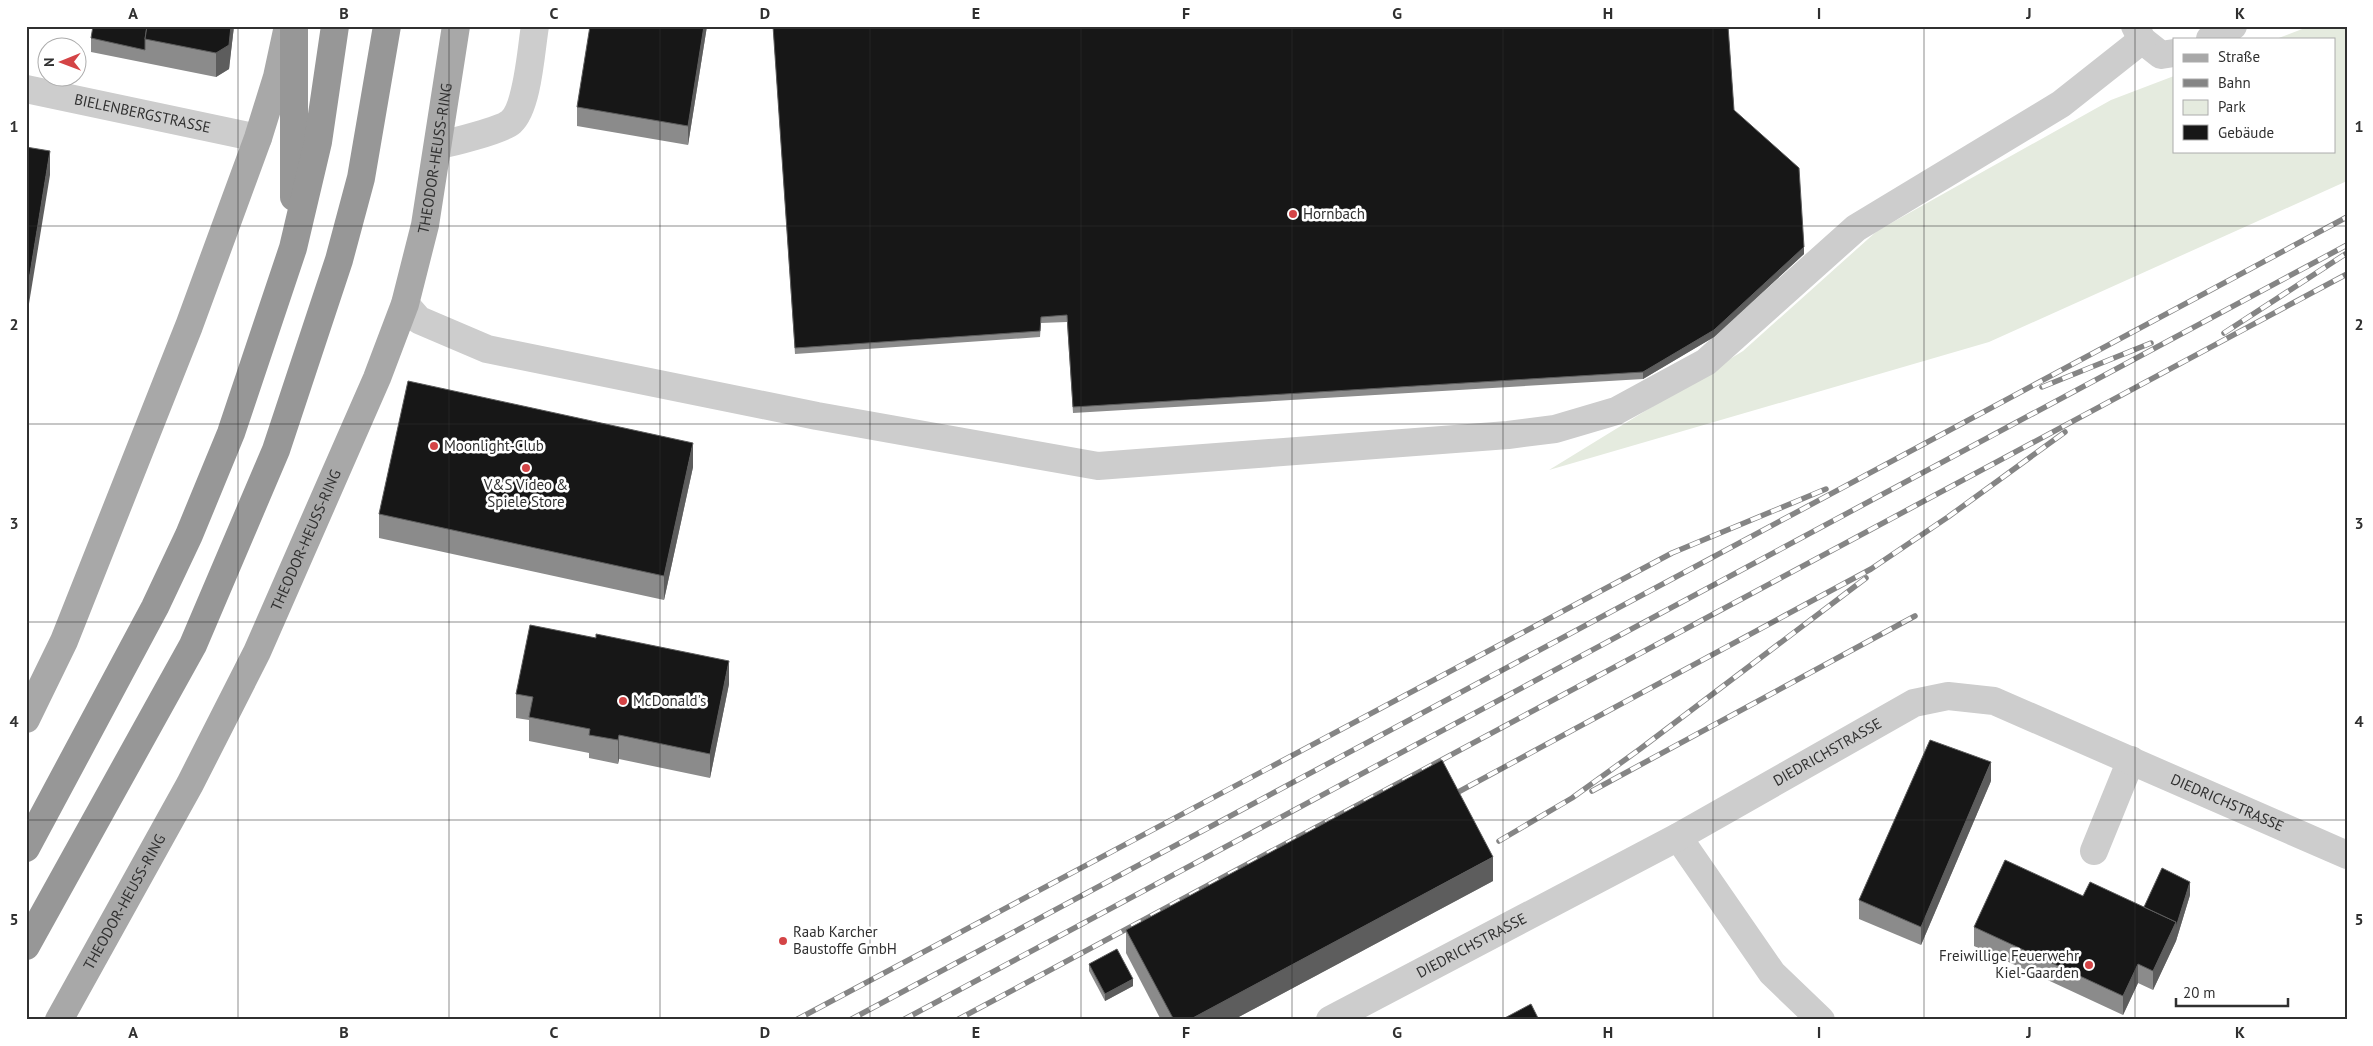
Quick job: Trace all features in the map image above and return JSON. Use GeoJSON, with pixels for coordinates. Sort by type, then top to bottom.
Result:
{"type":"FeatureCollection","features":[{"type":"Feature","properties":{"kind":"highway"},"geometry":{"type":"LineString","coordinates":[[293,248],[294,26]]}},
{"type":"Feature","properties":{"kind":"highway"},"geometry":{"type":"LineString","coordinates":[[26,848],[118,678],[189,535],[231,433],[293,248],[318,142],[335,26]]}},
{"type":"Feature","properties":{"kind":"highway"},"geometry":{"type":"LineString","coordinates":[[26,946],[193,645],[276,450],[340,260],[361,178],[387,26]]}},
{"type":"Feature","properties":{"kind":"main road"},"geometry":{"type":"LineString","coordinates":[[26,719],[64,641],[189,326],[258,138],[277,77],[288,26]]}},
{"type":"Feature","properties":{"kind":"main road","name":"THEODOR-HEUSS-RING"},"geometry":{"type":"LineString","coordinates":[[59,1020],[190,784],[257,652],[377,378],[405,304],[425,226],[456,26]]}},
{"type":"Feature","properties":{"kind":"street"},"geometry":{"type":"LineString","coordinates":[[438,145],[457,142],[511,122],[522,104],[535,26]]}},
{"type":"Feature","properties":{"kind":"street"},"geometry":{"type":"LineString","coordinates":[[2212,38],[2233,26]]}},
{"type":"Feature","properties":{"kind":"street"},"geometry":{"type":"LineString","coordinates":[[405,304],[419,320],[487,349],[817,416],[1098,466],[1508,435],[1555,429],[1616,411],[1706,362],[1856,228],[2062,104],[2139,33],[2161,55],[2173,53]]}},
{"type":"Feature","properties":{"kind":"street","name":"BIELENBERGSTRASSE"},"geometry":{"type":"LineString","coordinates":[[26,89],[258,138]]}},
{"type":"Feature","properties":{"kind":"street","name":"DIEDRICHSTRASSE"},"geometry":{"type":"LineString","coordinates":[[1330,1020],[1678,837],[1914,703],[1948,696],[1994,701],[2347,855]]}},
{"type":"Feature","properties":{"kind":"street"},"geometry":{"type":"LineString","coordinates":[[2094,851],[2131,760]]}},
{"type":"Feature","properties":{"kind":"street"},"geometry":{"type":"LineString","coordinates":[[1678,837],[1772,973],[1821,1020]]}},
{"type":"Feature","properties":{"kind":"green space"},"geometry":{"type":"Polygon","coordinates":[[[2310,26],[2347,26],[2347,181],[1989,342],[1549,470],[1743,351],[1877,231],[2111,100],[2173,76],[2173,152],[2336,152],[2336,38],[2279,38],[2310,26]]]}},
{"type":"Feature","properties":{"kind":"building"},"geometry":{"type":"Polygon","coordinates":[[[93,26],[147,26],[145,50],[91,38],[93,26]]]}},
{"type":"Feature","properties":{"kind":"building"},"geometry":{"type":"Polygon","coordinates":[[[147,26],[231,26],[229,45],[216,53],[145,39],[147,26]]]}},
{"type":"Feature","properties":{"kind":"building"},"geometry":{"type":"Polygon","coordinates":[[[590,26],[704,26],[688,126],[577,107],[590,26]]]}},
{"type":"Feature","properties":{"kind":"building","name":"Hornbach"},"geometry":{"type":"Polygon","coordinates":[[[773,26],[1728,26],[1734,110],[1799,168],[1804,247],[1714,330],[1643,372],[1073,407],[1067,315],[1041,317],[1040,331],[795,348],[773,26]]]}},
{"type":"Feature","properties":{"kind":"building"},"geometry":{"type":"Polygon","coordinates":[[[26,147],[50,151],[26,298],[26,147]]]}},
{"type":"Feature","properties":{"kind":"building"},"geometry":{"type":"Polygon","coordinates":[[[408,381],[693,443],[664,576],[379,514],[408,381]]]}},
{"type":"Feature","properties":{"kind":"building","name":"McDonald's"},"geometry":{"type":"Polygon","coordinates":[[[530,625],[596,638],[596,634],[729,661],[710,754],[619,735],[618,740],[589,735],[590,729],[529,717],[533,697],[516,694],[530,625]]]}},
{"type":"Feature","properties":{"kind":"building"},"geometry":{"type":"Polygon","coordinates":[[[1930,740],[1991,762],[1921,927],[1859,900],[1930,740]]]}},
{"type":"Feature","properties":{"kind":"building"},"geometry":{"type":"Polygon","coordinates":[[[1442,760],[1493,857],[1189,1020],[1174,1020],[1126,930],[1442,760]]]}},
{"type":"Feature","properties":{"kind":"building","name":"Freiwillige Feuerwehr Kiel-Gaarden"},"geometry":{"type":"Polygon","coordinates":[[[2005,860],[2083,896],[2090,882],[2176,922],[2153,971],[2138,964],[2123,996],[1974,927],[2005,860]]]}},
{"type":"Feature","properties":{"kind":"building"},"geometry":{"type":"Polygon","coordinates":[[[2162,868],[2190,882],[2176,927],[2176,922],[2144,907],[2162,868]]]}},
{"type":"Feature","properties":{"kind":"building"},"geometry":{"type":"Polygon","coordinates":[[[1117,949],[1133,979],[1105,994],[1089,964],[1117,949]]]}},
{"type":"Feature","properties":{"kind":"building"},"geometry":{"type":"Polygon","coordinates":[[[1531,1004],[1539,1020],[1501,1020],[1531,1004]]]}},
{"type":"Feature","properties":{"kind":"railway"},"geometry":{"type":"LineString","coordinates":[[850,1020],[2347,217]]}},
{"type":"Feature","properties":{"kind":"railway"},"geometry":{"type":"LineString","coordinates":[[903,1020],[2347,245]]}},
{"type":"Feature","properties":{"kind":"railway"},"geometry":{"type":"LineString","coordinates":[[2224,333],[2347,253]]}},
{"type":"Feature","properties":{"kind":"railway"},"geometry":{"type":"LineString","coordinates":[[957,1020],[2347,274]]}},
{"type":"Feature","properties":{"kind":"railway"},"geometry":{"type":"LineString","coordinates":[[2042,387],[2151,343]]}},
{"type":"Feature","properties":{"kind":"railway"},"geometry":{"type":"LineString","coordinates":[[1449,797],[1871,569],[1948,517],[2065,432]]}},
{"type":"Feature","properties":{"kind":"railway"},"geometry":{"type":"LineString","coordinates":[[796,1020],[1672,553],[1826,489]]}},
{"type":"Feature","properties":{"kind":"railway"},"geometry":{"type":"LineString","coordinates":[[1499,841],[1572,798],[1640,749],[1866,578]]}},
{"type":"Feature","properties":{"kind":"railway"},"geometry":{"type":"LineString","coordinates":[[1592,791],[1915,616]]}},
{"type":"Feature","properties":{"kind":"place","name":"Hornbach"},"geometry":{"type":"Point","coordinates":[1293,214]}},
{"type":"Feature","properties":{"kind":"place","name":"Moonlight-Club"},"geometry":{"type":"Point","coordinates":[434,446]}},
{"type":"Feature","properties":{"kind":"place","name":"V&S Video & Spiele Store"},"geometry":{"type":"Point","coordinates":[526,468]}},
{"type":"Feature","properties":{"kind":"place","name":"McDonald's"},"geometry":{"type":"Point","coordinates":[623,701]}},
{"type":"Feature","properties":{"kind":"place","name":"Raab Karcher Baustoffe GmbH"},"geometry":{"type":"Point","coordinates":[783,941]}},
{"type":"Feature","properties":{"kind":"place","name":"Freiwillige Feuerwehr Kiel-Gaarden"},"geometry":{"type":"Point","coordinates":[2089,965]}}]}
